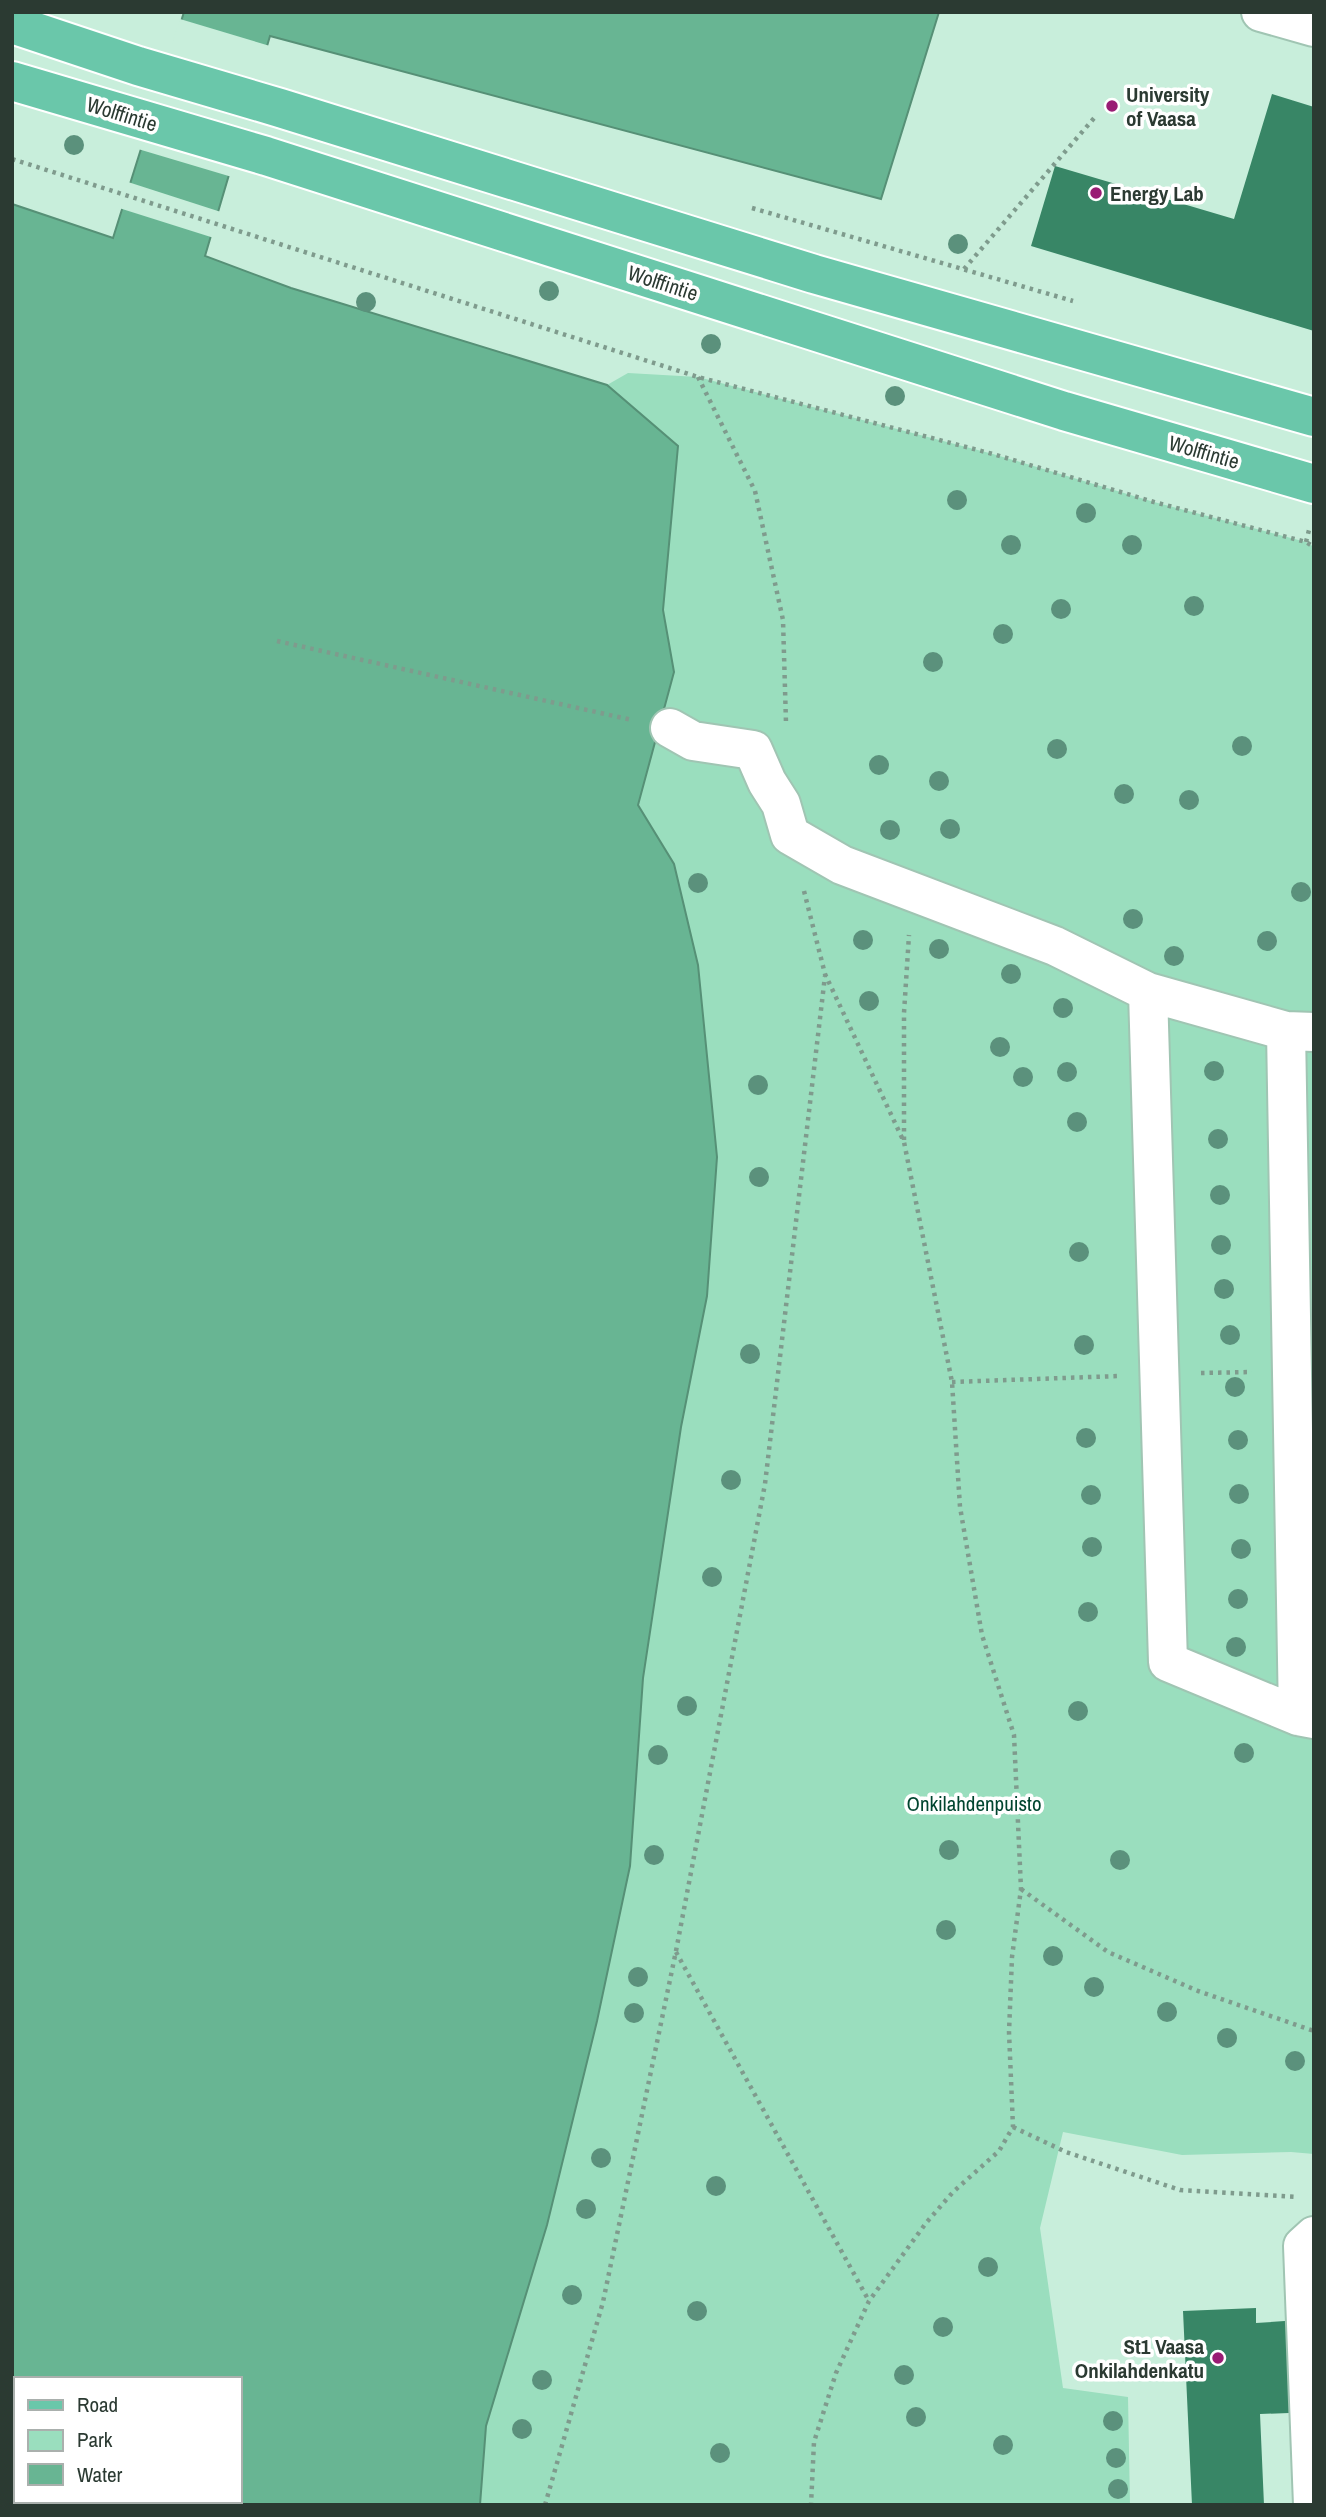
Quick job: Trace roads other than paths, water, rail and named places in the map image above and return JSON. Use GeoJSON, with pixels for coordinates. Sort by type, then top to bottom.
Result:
{"type":"FeatureCollection","features":[{"type":"Feature","properties":{"kind":"main road"},"geometry":{"type":"LineString","coordinates":[[12,24],[138,66],[814,274],[1314,417]]}},
{"type":"Feature","properties":{"kind":"main road","name":"Wolffintie"},"geometry":{"type":"LineString","coordinates":[[12,81],[266,156],[1051,407],[1314,484]]}},
{"type":"Feature","properties":{"kind":"lane"},"geometry":{"type":"LineString","coordinates":[[1261,12],[1314,27]]}},
{"type":"Feature","properties":{"kind":"lane"},"geometry":{"type":"LineString","coordinates":[[670,728],[693,741],[753,750],[767,782],[781,804],[790,835],[842,865],[1055,946],[1148,992],[1300,1031],[1306,1718],[1168,1662],[1148,992]]}},
{"type":"Feature","properties":{"kind":"lane"},"geometry":{"type":"LineString","coordinates":[[1313,2505],[1303,2246],[1314,2236]]}},
{"type":"Feature","properties":{"kind":"water"},"geometry":{"type":"Polygon","coordinates":[[[184,12],[939,12],[881,199],[270,36],[205,256],[291,288],[607,385],[678,446],[663,610],[674,672],[638,805],[674,864],[698,965],[717,1157],[707,1296],[681,1427],[643,1678],[630,1866],[597,2021],[547,2225],[486,2426],[480,2505],[12,2505],[12,204],[113,238],[184,12]]]}},
{"type":"Feature","properties":{"kind":"place","name":"University of Vaasa"},"geometry":{"type":"Point","coordinates":[1112,106]}},
{"type":"Feature","properties":{"kind":"place","name":"Energy Lab"},"geometry":{"type":"Point","coordinates":[1096,193]}},
{"type":"Feature","properties":{"kind":"place","name":"St1 Vaasa Onkilahdenkatu"},"geometry":{"type":"Point","coordinates":[1218,2358]}},
{"type":"Feature","properties":{"kind":"park label","name":"Onkilahdenpuisto"},"geometry":{"type":"Point","coordinates":[974,1803]}}]}
